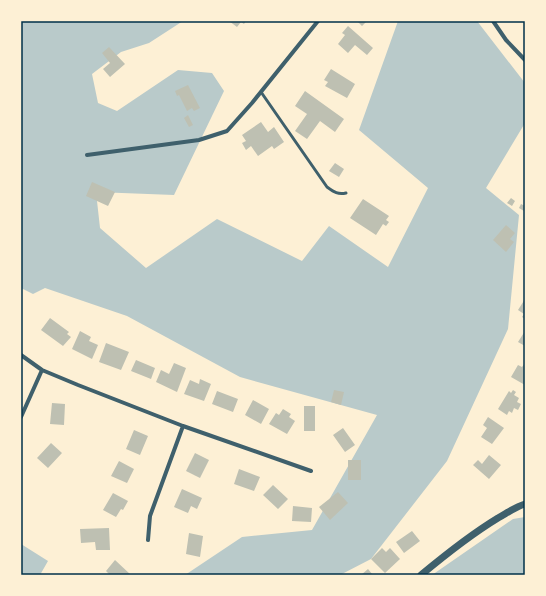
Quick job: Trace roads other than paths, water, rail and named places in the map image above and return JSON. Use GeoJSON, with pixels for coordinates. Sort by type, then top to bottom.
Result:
{"type":"FeatureCollection","features":[{"type":"Feature","properties":{"kind":"street"},"geometry":{"type":"LineString","coordinates":[[87,155],[199,140],[227,131],[261,92],[318,21]]}},
{"type":"Feature","properties":{"kind":"street"},"geometry":{"type":"LineString","coordinates":[[493,21],[506,40],[525,60]]}},
{"type":"Feature","properties":{"kind":"street"},"geometry":{"type":"LineString","coordinates":[[21,355],[42,370],[183,426],[312,471]]}},
{"type":"Feature","properties":{"kind":"street"},"geometry":{"type":"LineString","coordinates":[[21,417],[42,370]]}},
{"type":"Feature","properties":{"kind":"street"},"geometry":{"type":"LineString","coordinates":[[148,540],[150,516],[183,426]]}},
{"type":"Feature","properties":{"kind":"street"},"geometry":{"type":"LineString","coordinates":[[420,575],[448,552],[483,527],[518,506],[525,504]]}},
{"type":"Feature","properties":{"kind":"lane"},"geometry":{"type":"LineString","coordinates":[[261,92],[327,187],[334,192],[341,194],[346,193]]}}]}
